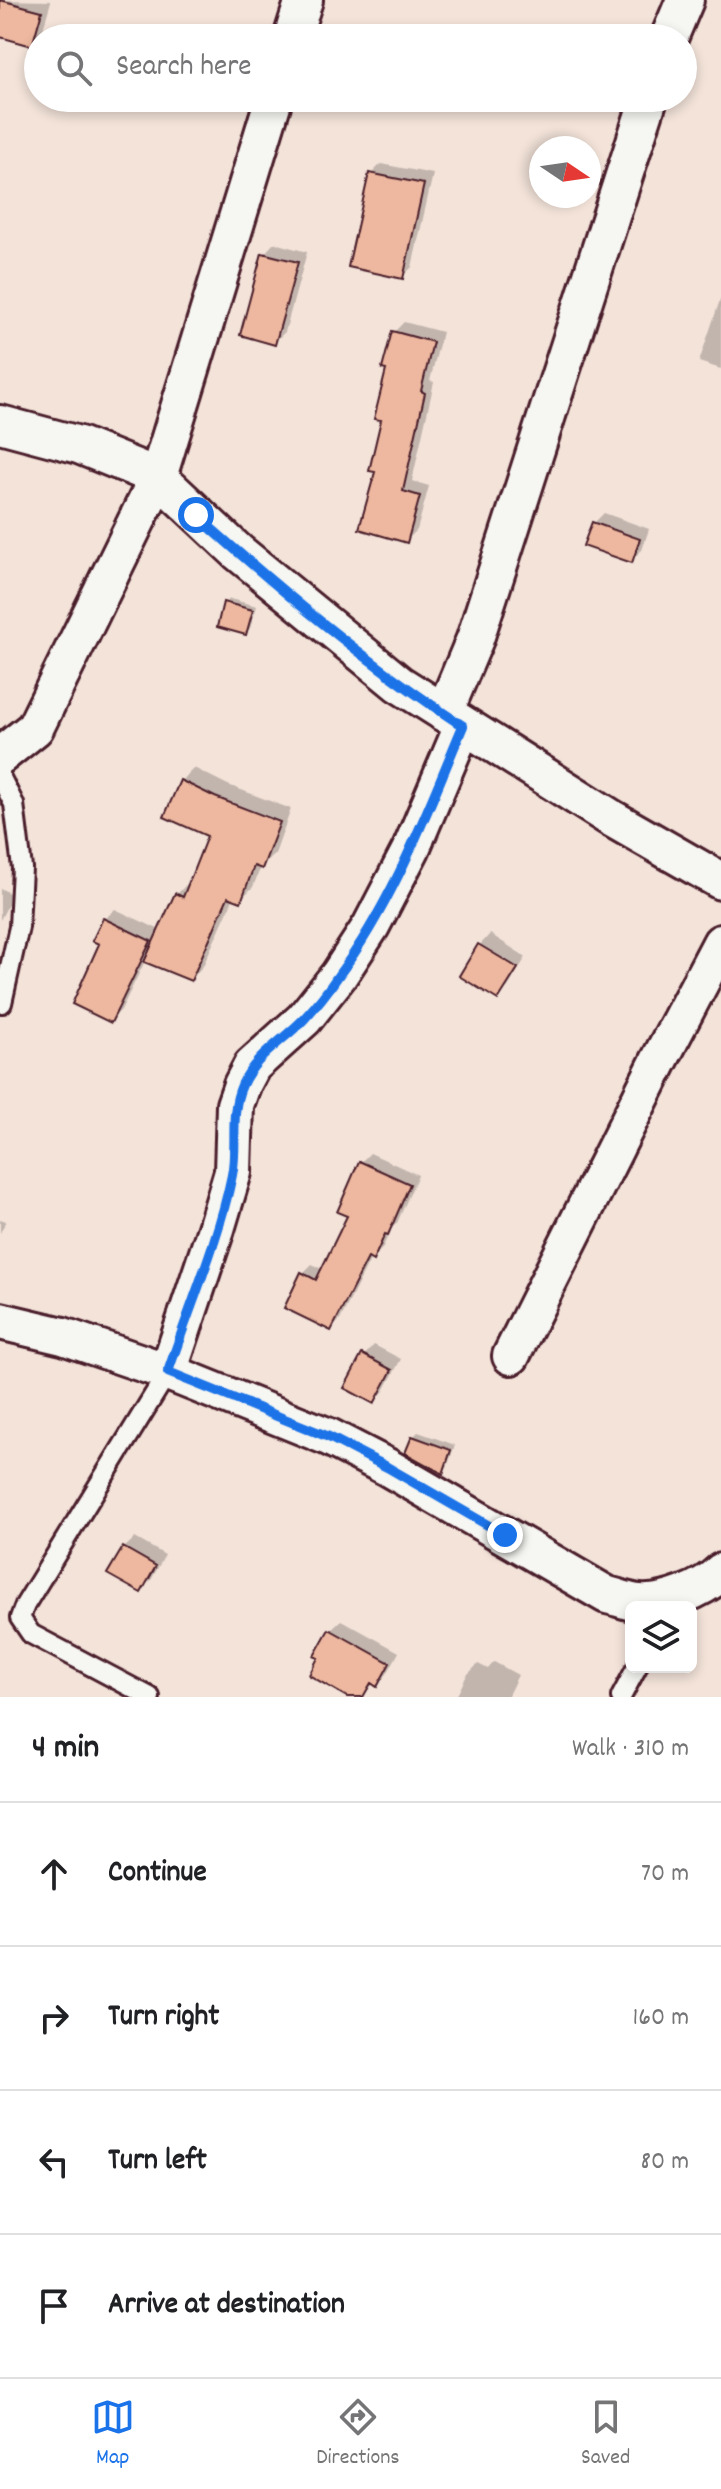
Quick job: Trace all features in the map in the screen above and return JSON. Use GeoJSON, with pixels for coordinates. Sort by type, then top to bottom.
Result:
{"type":"FeatureCollection","features":[{"type":"Feature","properties":{"kind":"street"},"geometry":{"type":"LineString","coordinates":[[296,24],[304,0]]}},
{"type":"Feature","properties":{"kind":"street"},"geometry":{"type":"LineString","coordinates":[[675,24],[685,0]]}},
{"type":"Feature","properties":{"kind":"street"},"geometry":{"type":"LineString","coordinates":[[0,756],[35,728],[158,477],[270,112]]}},
{"type":"Feature","properties":{"kind":"street"},"geometry":{"type":"LineString","coordinates":[[168,1372],[233,1172],[235,1105],[242,1085],[252,1066],[304,1019],[339,975],[371,926],[411,849],[475,639],[644,112]]}},
{"type":"Feature","properties":{"kind":"street"},"geometry":{"type":"LineString","coordinates":[[0,424],[79,445],[158,477],[238,552],[399,684],[611,818],[721,881]]}},
{"type":"Feature","properties":{"kind":"street"},"geometry":{"type":"LineString","coordinates":[[511,1356],[721,943]]}},
{"type":"Feature","properties":{"kind":"street"},"geometry":{"type":"LineString","coordinates":[[0,1321],[63,1336],[168,1372],[329,1437],[387,1467],[607,1595],[631,1601]]}},
{"type":"Feature","properties":{"kind":"street"},"geometry":{"type":"LineString","coordinates":[[676,1601],[721,1572]]}},
{"type":"Feature","properties":{"kind":"lane"},"geometry":{"type":"LineString","coordinates":[[0,776],[14,804],[22,868],[19,927],[2,1003]]}},
{"type":"Feature","properties":{"kind":"lane"},"geometry":{"type":"LineString","coordinates":[[150,1697],[31,1634],[20,1618],[25,1605],[168,1372]]}},
{"type":"Feature","properties":{"kind":"lane"},"geometry":{"type":"LineString","coordinates":[[621,1697],[634,1673]]}},
{"type":"Feature","properties":{"kind":"building"},"geometry":{"type":"Polygon","coordinates":[[[0,0],[42,11],[38,24],[24,24],[24,44],[0,37],[0,0]]]}},
{"type":"Feature","properties":{"kind":"building"},"geometry":{"type":"Polygon","coordinates":[[[369,173],[424,184],[403,279],[348,267],[369,173]]]}},
{"type":"Feature","properties":{"kind":"building"},"geometry":{"type":"Polygon","coordinates":[[[262,253],[298,262],[275,345],[240,335],[262,253]]]}},
{"type":"Feature","properties":{"kind":"building"},"geometry":{"type":"Polygon","coordinates":[[[392,331],[433,342],[403,491],[420,496],[407,543],[359,529],[375,472],[369,471],[381,420],[374,419],[392,331]]]}},
{"type":"Feature","properties":{"kind":"building"},"geometry":{"type":"Polygon","coordinates":[[[592,522],[640,539],[632,563],[583,546],[592,522]]]}},
{"type":"Feature","properties":{"kind":"building"},"geometry":{"type":"Polygon","coordinates":[[[223,602],[253,610],[246,635],[217,627],[223,602]]]}},
{"type":"Feature","properties":{"kind":"building"},"geometry":{"type":"Polygon","coordinates":[[[180,780],[280,822],[262,869],[254,866],[241,902],[228,897],[191,981],[144,962],[175,893],[183,897],[207,836],[164,817],[180,780]]]}},
{"type":"Feature","properties":{"kind":"building"},"geometry":{"type":"Polygon","coordinates":[[[103,918],[151,941],[111,1023],[72,1004],[99,944],[92,941],[103,918]]]}},
{"type":"Feature","properties":{"kind":"building"},"geometry":{"type":"Polygon","coordinates":[[[478,944],[518,968],[498,1000],[459,976],[478,944]]]}},
{"type":"Feature","properties":{"kind":"building"},"geometry":{"type":"Polygon","coordinates":[[[359,1161],[410,1184],[388,1235],[385,1234],[373,1261],[368,1258],[331,1331],[284,1308],[301,1272],[316,1280],[347,1216],[337,1212],[359,1161]]]}},
{"type":"Feature","properties":{"kind":"building"},"geometry":{"type":"Polygon","coordinates":[[[362,1354],[392,1370],[374,1404],[344,1388],[362,1354]]]}},
{"type":"Feature","properties":{"kind":"building"},"geometry":{"type":"Polygon","coordinates":[[[412,1436],[451,1450],[443,1474],[405,1453],[412,1436]]]}},
{"type":"Feature","properties":{"kind":"building"},"geometry":{"type":"Polygon","coordinates":[[[123,1547],[156,1566],[141,1593],[107,1574],[123,1547]]]}},
{"type":"Feature","properties":{"kind":"building"},"geometry":{"type":"Polygon","coordinates":[[[329,1629],[390,1663],[377,1687],[371,1683],[363,1697],[347,1697],[309,1675],[318,1658],[314,1656],[329,1629]]]}},
{"type":"Feature","properties":{"kind":"route"},"geometry":{"type":"LineString","coordinates":[[196,515],[399,684],[463,726],[411,849],[371,926],[339,975],[304,1019],[252,1066],[242,1085],[235,1105],[233,1172],[168,1372],[329,1437],[505,1535]]}}]}
